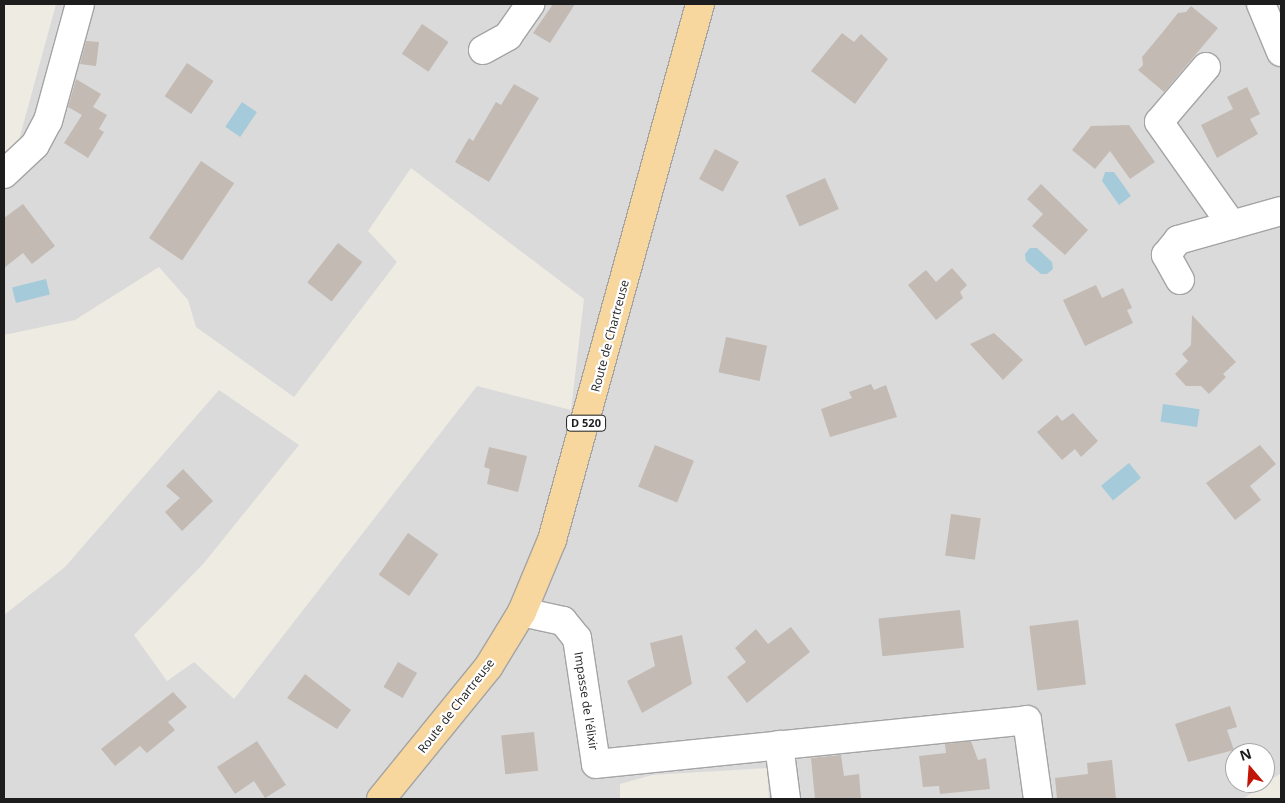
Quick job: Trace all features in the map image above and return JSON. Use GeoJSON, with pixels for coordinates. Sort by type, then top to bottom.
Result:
{"type":"FeatureCollection","features":[{"type":"Feature","properties":{"kind":"main road","name":"Route de Chartreuse"},"geometry":{"type":"LineString","coordinates":[[381,799],[489,666],[522,612],[552,540],[575,466],[700,4]]}},
{"type":"Feature","properties":{"kind":"street"},"geometry":{"type":"LineString","coordinates":[[4,174],[35,145],[48,122],[80,4]]}},
{"type":"Feature","properties":{"kind":"street"},"geometry":{"type":"LineString","coordinates":[[482,50],[508,36],[530,4]]}},
{"type":"Feature","properties":{"kind":"street"},"geometry":{"type":"LineString","coordinates":[[1261,4],[1281,52]]}},
{"type":"Feature","properties":{"kind":"street"},"geometry":{"type":"LineString","coordinates":[[1206,67],[1159,122],[1232,225]]}},
{"type":"Feature","properties":{"kind":"street"},"geometry":{"type":"LineString","coordinates":[[1180,280],[1166,255],[1178,240],[1281,211]]}},
{"type":"Feature","properties":{"kind":"street","name":"Impasse de l'élixir"},"geometry":{"type":"LineString","coordinates":[[522,612],[563,621],[577,638],[596,764],[1027,720],[1038,799]]}},
{"type":"Feature","properties":{"kind":"street"},"geometry":{"type":"LineString","coordinates":[[779,745],[786,799]]}},
{"type":"Feature","properties":{"kind":"shaded area"},"geometry":{"type":"Polygon","coordinates":[[[56,4],[1281,4],[1281,773],[1275,777],[1275,743],[1225,743],[1225,793],[1252,793],[1243,799],[769,799],[767,768],[652,775],[620,784],[620,799],[4,799],[4,615],[65,567],[219,390],[299,445],[204,563],[134,635],[167,681],[194,662],[234,699],[477,386],[571,410],[584,299],[411,168],[368,231],[397,262],[294,397],[196,327],[188,300],[159,267],[75,320],[4,335],[4,155],[19,140],[56,4]]]}},
{"type":"Feature","properties":{"kind":"water"},"geometry":{"type":"Polygon","coordinates":[[[242,102],[257,112],[240,137],[225,127],[242,102]]]}},
{"type":"Feature","properties":{"kind":"water"},"geometry":{"type":"Polygon","coordinates":[[[1105,172],[1114,172],[1131,196],[1119,205],[1102,181],[1105,172]]]}},
{"type":"Feature","properties":{"kind":"water"},"geometry":{"type":"Polygon","coordinates":[[[1030,248],[1037,248],[1052,262],[1053,269],[1047,274],[1041,274],[1026,261],[1025,254],[1030,248]]]}},
{"type":"Feature","properties":{"kind":"water"},"geometry":{"type":"Polygon","coordinates":[[[46,279],[50,295],[16,303],[12,287],[46,279]]]}},
{"type":"Feature","properties":{"kind":"water"},"geometry":{"type":"Polygon","coordinates":[[[1163,404],[1200,409],[1197,427],[1160,422],[1163,404]]]}},
{"type":"Feature","properties":{"kind":"water"},"geometry":{"type":"Polygon","coordinates":[[[1129,463],[1141,478],[1113,500],[1101,486],[1129,463]]]}},
{"type":"Feature","properties":{"kind":"building"},"geometry":{"type":"Polygon","coordinates":[[[553,4],[575,4],[550,43],[533,33],[553,4]]]}},
{"type":"Feature","properties":{"kind":"building"},"geometry":{"type":"Polygon","coordinates":[[[1191,6],[1218,28],[1164,92],[1138,70],[1143,65],[1142,57],[1178,13],[1186,12],[1191,6]]]}},
{"type":"Feature","properties":{"kind":"building"},"geometry":{"type":"Polygon","coordinates":[[[422,24],[449,42],[428,72],[402,54],[422,24]]]}},
{"type":"Feature","properties":{"kind":"building"},"geometry":{"type":"Polygon","coordinates":[[[842,33],[854,42],[861,34],[888,59],[855,104],[811,71],[842,33]]]}},
{"type":"Feature","properties":{"kind":"building"},"geometry":{"type":"Polygon","coordinates":[[[86,41],[99,42],[96,66],[80,64],[86,41]]]}},
{"type":"Feature","properties":{"kind":"building"},"geometry":{"type":"Polygon","coordinates":[[[187,63],[214,81],[191,114],[165,96],[187,63]]]}},
{"type":"Feature","properties":{"kind":"building"},"geometry":{"type":"Polygon","coordinates":[[[76,79],[101,94],[93,107],[107,115],[99,129],[104,132],[88,158],[64,143],[82,115],[68,107],[76,79]]]}},
{"type":"Feature","properties":{"kind":"building"},"geometry":{"type":"Polygon","coordinates":[[[514,84],[539,98],[489,182],[455,162],[469,138],[473,141],[496,102],[501,105],[514,84]]]}},
{"type":"Feature","properties":{"kind":"building"},"geometry":{"type":"Polygon","coordinates":[[[1247,87],[1260,114],[1250,119],[1258,134],[1217,158],[1201,125],[1233,109],[1227,97],[1247,87]]]}},
{"type":"Feature","properties":{"kind":"building"},"geometry":{"type":"Polygon","coordinates":[[[1129,125],[1155,162],[1130,179],[1110,151],[1095,169],[1072,150],[1091,126],[1129,125]]]}},
{"type":"Feature","properties":{"kind":"building"},"geometry":{"type":"Polygon","coordinates":[[[715,149],[739,162],[723,192],[699,179],[715,149]]]}},
{"type":"Feature","properties":{"kind":"building"},"geometry":{"type":"Polygon","coordinates":[[[201,161],[234,183],[182,260],[149,238],[201,161]]]}},
{"type":"Feature","properties":{"kind":"building"},"geometry":{"type":"Polygon","coordinates":[[[825,178],[839,209],[800,227],[786,195],[825,178]]]}},
{"type":"Feature","properties":{"kind":"building"},"geometry":{"type":"Polygon","coordinates":[[[1041,184],[1088,230],[1065,255],[1032,226],[1043,214],[1027,199],[1041,184]]]}},
{"type":"Feature","properties":{"kind":"building"},"geometry":{"type":"Polygon","coordinates":[[[23,204],[55,246],[32,264],[23,253],[4,268],[4,218],[23,204]]]}},
{"type":"Feature","properties":{"kind":"building"},"geometry":{"type":"Polygon","coordinates":[[[338,243],[362,262],[332,301],[307,282],[338,243]]]}},
{"type":"Feature","properties":{"kind":"building"},"geometry":{"type":"Polygon","coordinates":[[[952,268],[967,285],[960,292],[963,298],[936,320],[908,285],[926,270],[936,282],[952,268]]]}},
{"type":"Feature","properties":{"kind":"building"},"geometry":{"type":"Polygon","coordinates":[[[1096,285],[1102,298],[1123,288],[1132,308],[1127,310],[1133,323],[1085,346],[1063,300],[1096,285]]]}},
{"type":"Feature","properties":{"kind":"building"},"geometry":{"type":"Polygon","coordinates":[[[1192,315],[1236,362],[1223,374],[1226,377],[1209,394],[1201,386],[1186,386],[1175,374],[1188,361],[1182,354],[1191,345],[1192,315]]]}},
{"type":"Feature","properties":{"kind":"building"},"geometry":{"type":"Polygon","coordinates":[[[994,333],[1023,360],[1003,380],[970,344],[994,333]]]}},
{"type":"Feature","properties":{"kind":"building"},"geometry":{"type":"Polygon","coordinates":[[[726,337],[767,346],[760,381],[719,372],[726,337]]]}},
{"type":"Feature","properties":{"kind":"building"},"geometry":{"type":"Polygon","coordinates":[[[871,384],[874,390],[886,385],[897,417],[830,437],[821,409],[852,398],[849,392],[871,384]]]}},
{"type":"Feature","properties":{"kind":"building"},"geometry":{"type":"Polygon","coordinates":[[[1073,413],[1098,441],[1081,457],[1075,449],[1062,460],[1037,432],[1057,415],[1062,421],[1073,413]]]}},
{"type":"Feature","properties":{"kind":"building"},"geometry":{"type":"Polygon","coordinates":[[[655,445],[694,461],[677,502],[638,487],[655,445]]]}},
{"type":"Feature","properties":{"kind":"building"},"geometry":{"type":"Polygon","coordinates":[[[1260,445],[1276,464],[1250,486],[1261,500],[1235,520],[1206,483],[1260,445]]]}},
{"type":"Feature","properties":{"kind":"building"},"geometry":{"type":"Polygon","coordinates":[[[489,447],[527,456],[518,492],[487,484],[490,469],[484,467],[489,447]]]}},
{"type":"Feature","properties":{"kind":"building"},"geometry":{"type":"Polygon","coordinates":[[[183,469],[213,501],[182,531],[165,512],[180,498],[166,486],[183,469]]]}},
{"type":"Feature","properties":{"kind":"building"},"geometry":{"type":"Polygon","coordinates":[[[951,514],[981,518],[975,560],[945,556],[951,514]]]}},
{"type":"Feature","properties":{"kind":"building"},"geometry":{"type":"Polygon","coordinates":[[[408,533],[438,554],[409,596],[379,575],[408,533]]]}},
{"type":"Feature","properties":{"kind":"building"},"geometry":{"type":"Polygon","coordinates":[[[960,610],[964,648],[882,656],[878,619],[960,610]]]}},
{"type":"Feature","properties":{"kind":"building"},"geometry":{"type":"Polygon","coordinates":[[[1078,620],[1086,685],[1037,690],[1029,626],[1078,620]]]}},
{"type":"Feature","properties":{"kind":"building"},"geometry":{"type":"Polygon","coordinates":[[[791,627],[810,652],[747,703],[727,677],[746,662],[735,648],[756,629],[768,644],[791,627]]]}},
{"type":"Feature","properties":{"kind":"building"},"geometry":{"type":"Polygon","coordinates":[[[682,635],[692,684],[642,713],[627,681],[655,666],[650,643],[682,635]]]}},
{"type":"Feature","properties":{"kind":"building"},"geometry":{"type":"Polygon","coordinates":[[[398,662],[417,673],[403,698],[384,687],[398,662]]]}},
{"type":"Feature","properties":{"kind":"building"},"geometry":{"type":"Polygon","coordinates":[[[305,674],[351,710],[337,729],[287,698],[305,674]]]}},
{"type":"Feature","properties":{"kind":"building"},"geometry":{"type":"Polygon","coordinates":[[[173,692],[187,707],[168,722],[175,730],[147,753],[140,746],[115,766],[101,749],[173,692]]]}},
{"type":"Feature","properties":{"kind":"building"},"geometry":{"type":"Polygon","coordinates":[[[1230,706],[1237,727],[1227,730],[1232,743],[1225,743],[1225,752],[1188,762],[1175,724],[1230,706]]]}},
{"type":"Feature","properties":{"kind":"building"},"geometry":{"type":"Polygon","coordinates":[[[534,732],[538,771],[505,774],[501,735],[534,732]]]}},
{"type":"Feature","properties":{"kind":"building"},"geometry":{"type":"Polygon","coordinates":[[[257,741],[286,785],[265,798],[254,781],[235,794],[217,767],[257,741]]]}},
{"type":"Feature","properties":{"kind":"building"},"geometry":{"type":"Polygon","coordinates":[[[971,741],[978,760],[986,758],[990,789],[940,794],[939,786],[923,787],[919,756],[946,753],[945,744],[971,741]]]}},
{"type":"Feature","properties":{"kind":"building"},"geometry":{"type":"Polygon","coordinates":[[[841,755],[844,776],[859,774],[861,799],[815,799],[811,758],[841,755]]]}},
{"type":"Feature","properties":{"kind":"building"},"geometry":{"type":"Polygon","coordinates":[[[1112,760],[1116,799],[1057,799],[1055,778],[1088,774],[1087,763],[1112,760]]]}}]}
